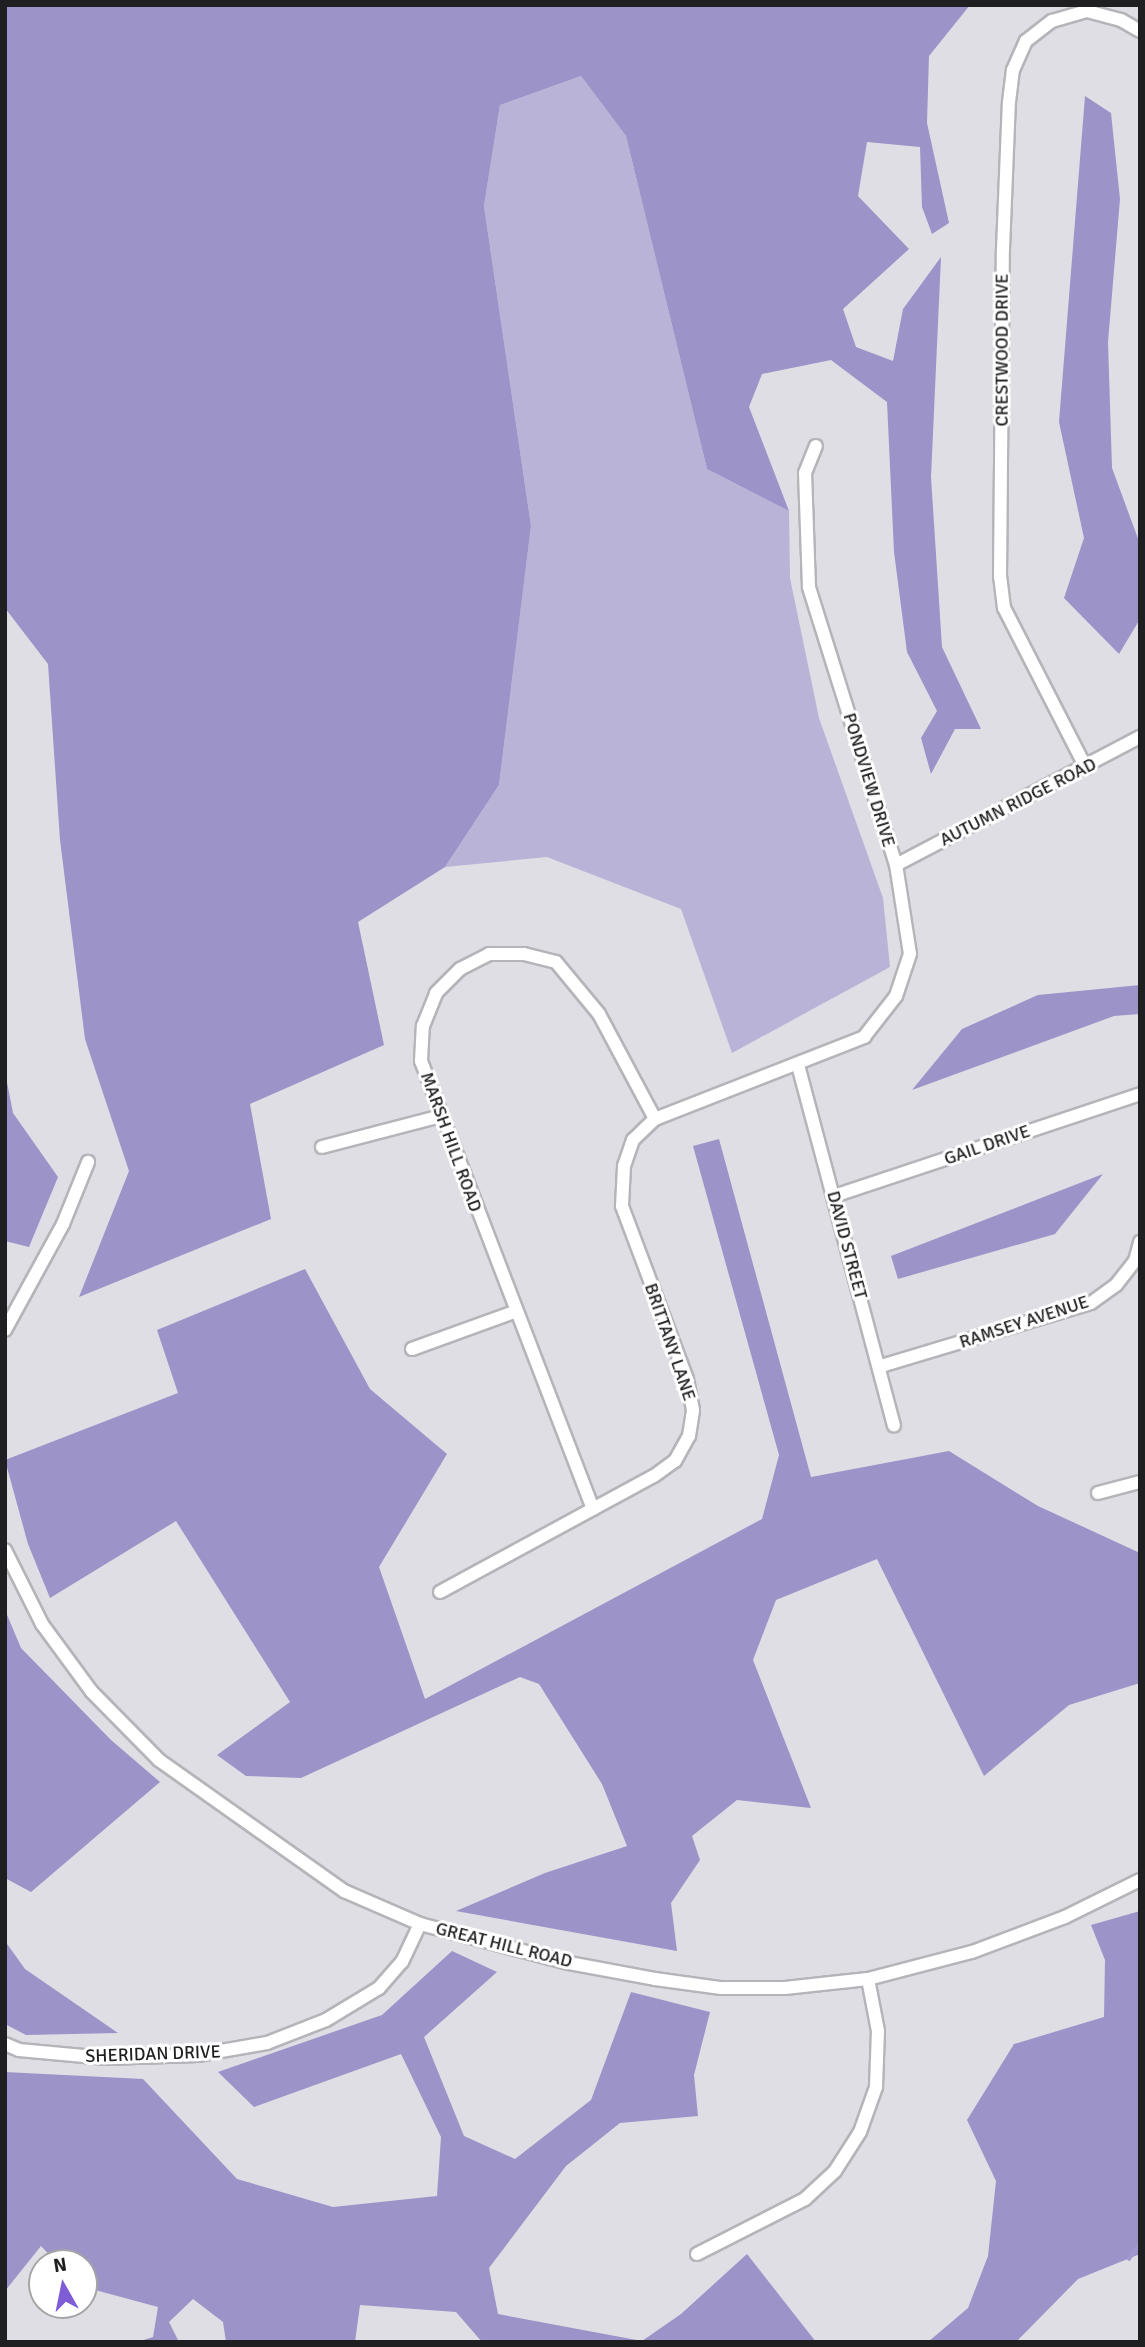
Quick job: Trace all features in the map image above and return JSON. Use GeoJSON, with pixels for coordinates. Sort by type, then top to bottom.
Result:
{"type":"FeatureCollection","features":[{"type":"Feature","properties":{"kind":"street","name":"CRESTWOOD DRIVE"},"geometry":{"type":"LineString","coordinates":[[1086,768],[1004,608],[1003,249],[1009,102],[1013,70],[1026,41],[1052,21],[1087,11],[1121,20],[1140,31]]}},
{"type":"Feature","properties":{"kind":"street","name":"PONDVIEW DRIVE"},"geometry":{"type":"LineString","coordinates":[[798,1065],[864,1037],[896,996],[909,954],[896,865],[809,587],[805,474],[816,446]]}},
{"type":"Feature","properties":{"kind":"street","name":"AUTUMN RIDGE ROAD"},"geometry":{"type":"LineString","coordinates":[[896,865],[1086,768],[1140,737]]}},
{"type":"Feature","properties":{"kind":"street","name":"MARSH HILL ROAD"},"geometry":{"type":"LineString","coordinates":[[593,1509],[514,1312],[421,1060],[423,1026],[436,993],[460,969],[489,954],[524,954],[556,962],[577,983],[599,1014],[655,1119]]}},
{"type":"Feature","properties":{"kind":"street","name":"BRITTANY LANE"},"geometry":{"type":"LineString","coordinates":[[440,1592],[675,1461],[691,1423],[687,1379],[622,1206],[624,1166],[633,1140],[655,1119],[798,1065]]}},
{"type":"Feature","properties":{"kind":"street","name":"DAVID STREET"},"geometry":{"type":"LineString","coordinates":[[798,1065],[881,1367],[894,1425]]}},
{"type":"Feature","properties":{"kind":"street","name":"GAIL DRIVE"},"geometry":{"type":"LineString","coordinates":[[834,1196],[1140,1094]]}},
{"type":"Feature","properties":{"kind":"street"},"geometry":{"type":"LineString","coordinates":[[322,1147],[441,1116]]}},
{"type":"Feature","properties":{"kind":"street"},"geometry":{"type":"LineString","coordinates":[[5,1330],[63,1224],[88,1162]]}},
{"type":"Feature","properties":{"kind":"street","name":"RAMSEY AVENUE"},"geometry":{"type":"LineString","coordinates":[[881,1367],[1091,1303],[1116,1285],[1135,1261],[1140,1242]]}},
{"type":"Feature","properties":{"kind":"street"},"geometry":{"type":"LineString","coordinates":[[412,1349],[514,1312]]}},
{"type":"Feature","properties":{"kind":"street"},"geometry":{"type":"LineString","coordinates":[[1098,1493],[1140,1482]]}},
{"type":"Feature","properties":{"kind":"street","name":"GREAT HILL ROAD"},"geometry":{"type":"LineString","coordinates":[[5,1550],[42,1624],[92,1692],[159,1760],[344,1891],[420,1924],[569,1963],[691,1985],[785,1989],[868,1979],[972,1952],[1065,1917],[1140,1880]]}},
{"type":"Feature","properties":{"kind":"street","name":"SHERIDAN DRIVE"},"geometry":{"type":"LineString","coordinates":[[5,2043],[19,2050],[106,2058],[198,2055],[267,2043],[326,2020],[379,1988],[402,1962],[420,1924]]}},
{"type":"Feature","properties":{"kind":"street"},"geometry":{"type":"LineString","coordinates":[[697,2254],[805,2199],[835,2171],[860,2132],[876,2087],[878,2031],[868,1979]]}},
{"type":"Feature","properties":{"kind":"shaded area"},"geometry":{"type":"Polygon","coordinates":[[[5,5],[970,5],[929,56],[927,123],[949,223],[932,234],[922,207],[920,147],[867,142],[858,196],[909,249],[843,309],[856,347],[893,361],[903,309],[941,257],[931,477],[942,647],[981,729],[955,729],[931,774],[921,738],[937,711],[907,652],[894,552],[887,402],[831,360],[762,374],[749,407],[789,511],[707,469],[626,136],[581,76],[500,105],[484,206],[531,526],[499,785],[445,867],[358,922],[384,1045],[250,1104],[271,1219],[79,1297],[129,1171],[85,1039],[60,840],[48,664],[5,608],[5,5]]]}},
{"type":"Feature","properties":{"kind":"shaded area"},"geometry":{"type":"Polygon","coordinates":[[[581,76],[626,136],[707,469],[789,511],[790,578],[819,718],[883,898],[890,967],[732,1053],[681,909],[547,857],[445,867],[499,785],[531,526],[484,206],[500,105],[581,76]]]}},
{"type":"Feature","properties":{"kind":"shaded area"},"geometry":{"type":"Polygon","coordinates":[[[1085,96],[1111,113],[1120,199],[1108,342],[1112,468],[1140,544],[1140,619],[1119,654],[1064,598],[1084,538],[1059,422],[1085,96]]]}},
{"type":"Feature","properties":{"kind":"shaded area"},"geometry":{"type":"Polygon","coordinates":[[[1140,985],[1140,1014],[1114,1016],[912,1090],[962,1029],[1038,995],[1140,985]]]}},
{"type":"Feature","properties":{"kind":"shaded area"},"geometry":{"type":"Polygon","coordinates":[[[5,1072],[13,1113],[58,1177],[29,1247],[5,1241],[5,1072]]]}},
{"type":"Feature","properties":{"kind":"shaded area"},"geometry":{"type":"Polygon","coordinates":[[[719,1139],[811,1477],[949,1451],[1038,1506],[1140,1553],[1140,1683],[1069,1705],[984,1776],[877,1559],[776,1600],[753,1660],[811,1808],[737,1800],[692,1836],[700,1860],[671,1903],[677,1951],[456,1911],[545,1873],[627,1846],[602,1784],[539,1684],[520,1677],[301,1778],[246,1776],[217,1755],[290,1702],[176,1521],[50,1598],[28,1544],[5,1460],[178,1393],[157,1330],[305,1269],[370,1389],[447,1454],[379,1567],[425,1699],[762,1519],[779,1455],[693,1146],[719,1139]]]}},
{"type":"Feature","properties":{"kind":"shaded area"},"geometry":{"type":"Polygon","coordinates":[[[1103,1174],[1055,1234],[898,1279],[891,1256],[1103,1174]]]}},
{"type":"Feature","properties":{"kind":"shaded area"},"geometry":{"type":"Polygon","coordinates":[[[5,1610],[21,1648],[111,1740],[160,1782],[31,1892],[5,1878],[5,1610]]]}},
{"type":"Feature","properties":{"kind":"shaded area"},"geometry":{"type":"Polygon","coordinates":[[[1140,1911],[1140,2254],[1078,2279],[1016,2342],[928,2342],[968,2308],[988,2256],[996,2181],[967,2120],[1014,2044],[1104,2017],[1105,1960],[1091,1925],[1140,1911]]]}},
{"type":"Feature","properties":{"kind":"shaded area"},"geometry":{"type":"Polygon","coordinates":[[[5,1941],[25,1969],[118,2033],[26,2035],[5,2024],[5,1941]]]}},
{"type":"Feature","properties":{"kind":"shaded area"},"geometry":{"type":"Polygon","coordinates":[[[452,1951],[497,1972],[424,2037],[464,2136],[515,2159],[591,2100],[631,1992],[710,2012],[694,2075],[698,2116],[620,2123],[566,2166],[489,2268],[498,2314],[642,2341],[681,2314],[747,2254],[816,2342],[482,2342],[456,2312],[360,2305],[355,2342],[226,2342],[223,2322],[193,2299],[169,2322],[179,2342],[137,2342],[153,2337],[158,2307],[98,2291],[98,2249],[44,2249],[41,2246],[39,2249],[28,2249],[28,2262],[5,2291],[5,2072],[143,2079],[237,2179],[333,2207],[437,2196],[441,2137],[401,2054],[254,2107],[218,2072],[382,2015],[452,1951]]]}},
{"type":"Feature","properties":{"kind":"waterway"},"geometry":{"type":"LineString","coordinates":[[1129,2259],[1140,2243]]}}]}
